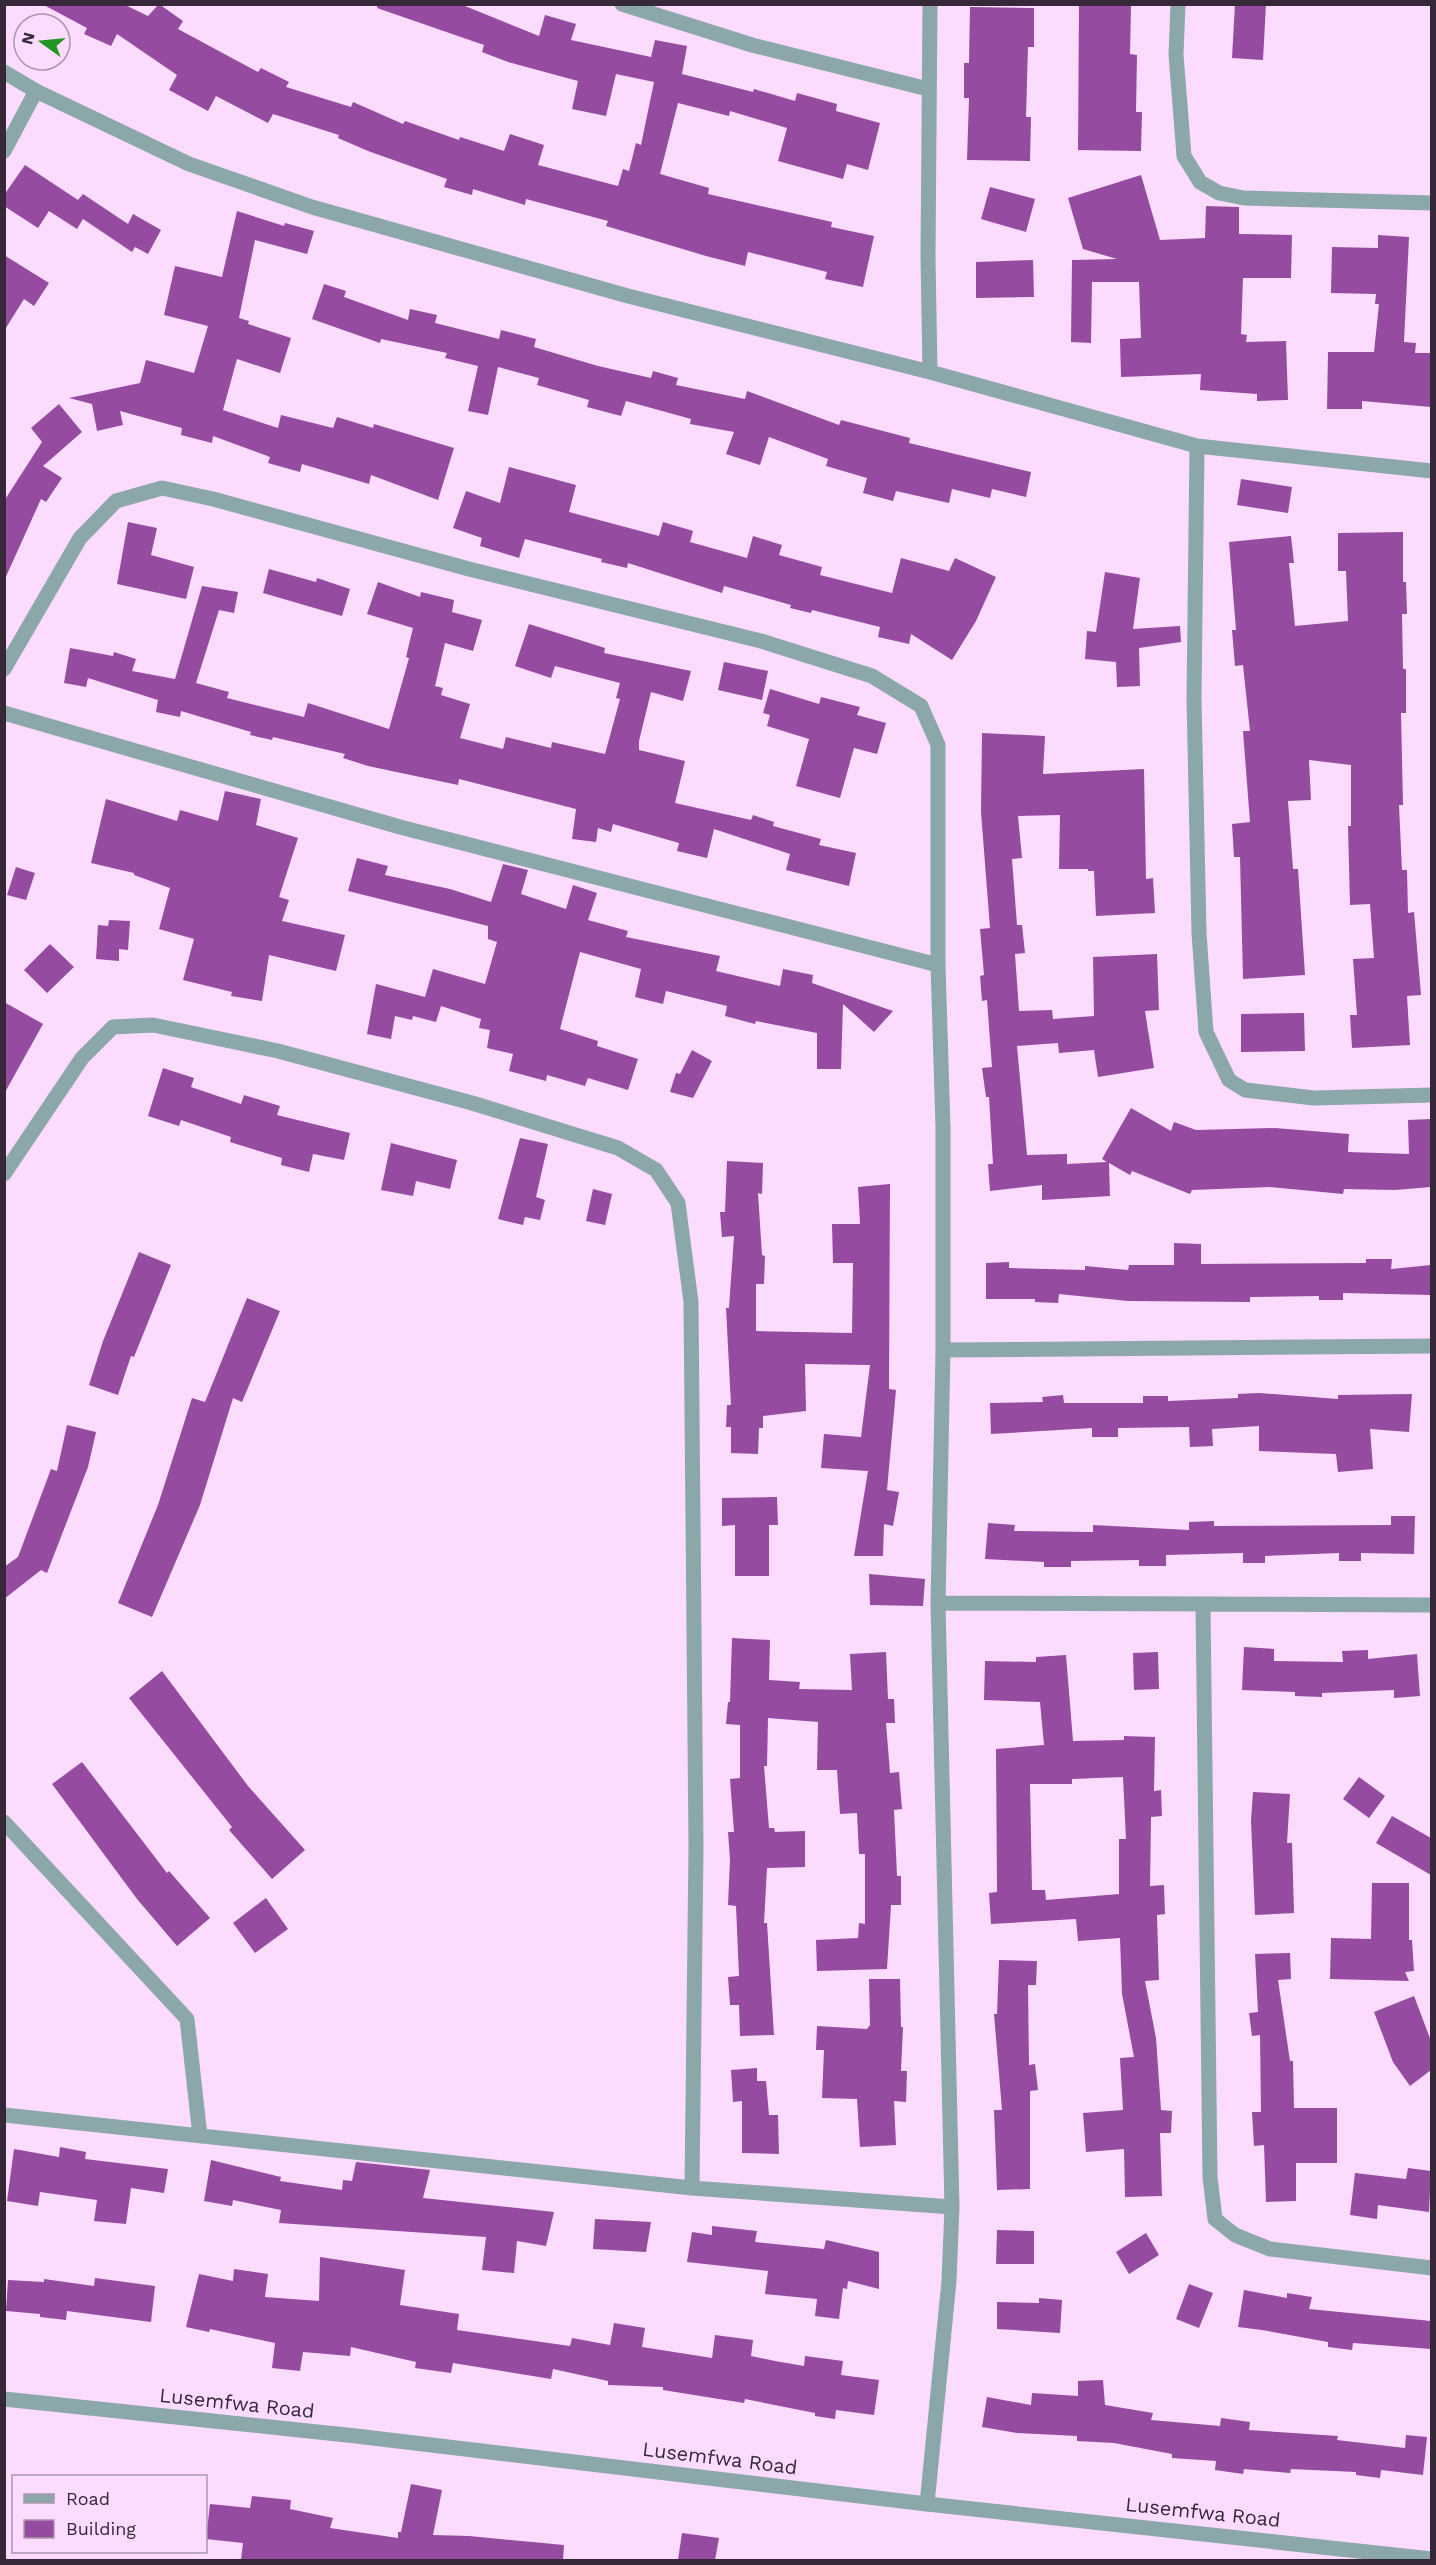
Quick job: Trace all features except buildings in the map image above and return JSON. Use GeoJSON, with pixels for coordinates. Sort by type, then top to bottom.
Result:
{"type":"FeatureCollection","features":[{"type":"Feature","properties":{"kind":"street"},"geometry":{"type":"LineString","coordinates":[[622,4],[752,45],[928,89]]}},
{"type":"Feature","properties":{"kind":"street"},"geometry":{"type":"LineString","coordinates":[[930,4],[928,89],[930,372]]}},
{"type":"Feature","properties":{"kind":"street"},"geometry":{"type":"LineString","coordinates":[[1178,4],[1176,55],[1184,156],[1200,182],[1219,193],[1244,198],[1431,203]]}},
{"type":"Feature","properties":{"kind":"street"},"geometry":{"type":"LineString","coordinates":[[4,72],[36,91],[189,164],[312,207],[628,296],[930,372],[1197,446],[1431,471]]}},
{"type":"Feature","properties":{"kind":"street"},"geometry":{"type":"LineString","coordinates":[[4,151],[36,91]]}},
{"type":"Feature","properties":{"kind":"street"},"geometry":{"type":"LineString","coordinates":[[1197,446],[1194,710],[1199,933],[1206,1032],[1229,1080],[1245,1090],[1314,1098],[1431,1095]]}},
{"type":"Feature","properties":{"kind":"street"},"geometry":{"type":"LineString","coordinates":[[4,669],[80,537],[117,501],[162,488],[213,499],[469,569],[760,641],[872,676],[921,706],[939,745],[938,965],[943,1127],[943,1350],[938,1603],[952,2207],[949,2281],[927,2504]]}},
{"type":"Feature","properties":{"kind":"street"},"geometry":{"type":"LineString","coordinates":[[4,713],[400,827],[938,965]]}},
{"type":"Feature","properties":{"kind":"street"},"geometry":{"type":"LineString","coordinates":[[4,1174],[82,1059],[113,1027],[153,1025],[278,1051],[472,1103],[618,1148],[656,1170],[678,1203],[692,1302],[696,1847],[692,2188]]}},
{"type":"Feature","properties":{"kind":"street"},"geometry":{"type":"LineString","coordinates":[[943,1350],[1431,1346]]}},
{"type":"Feature","properties":{"kind":"street"},"geometry":{"type":"LineString","coordinates":[[938,1603],[1431,1605]]}},
{"type":"Feature","properties":{"kind":"street"},"geometry":{"type":"LineString","coordinates":[[1203,1605],[1210,2177],[1215,2219],[1235,2235],[1270,2249],[1431,2268]]}},
{"type":"Feature","properties":{"kind":"street"},"geometry":{"type":"LineString","coordinates":[[4,1822],[187,2019],[200,2136]]}},
{"type":"Feature","properties":{"kind":"street"},"geometry":{"type":"LineString","coordinates":[[4,2115],[692,2188],[952,2207]]}},
{"type":"Feature","properties":{"kind":"street","name":"Lusemfwa Road"},"geometry":{"type":"LineString","coordinates":[[4,2399],[357,2436],[927,2504],[1431,2559]]}}]}
